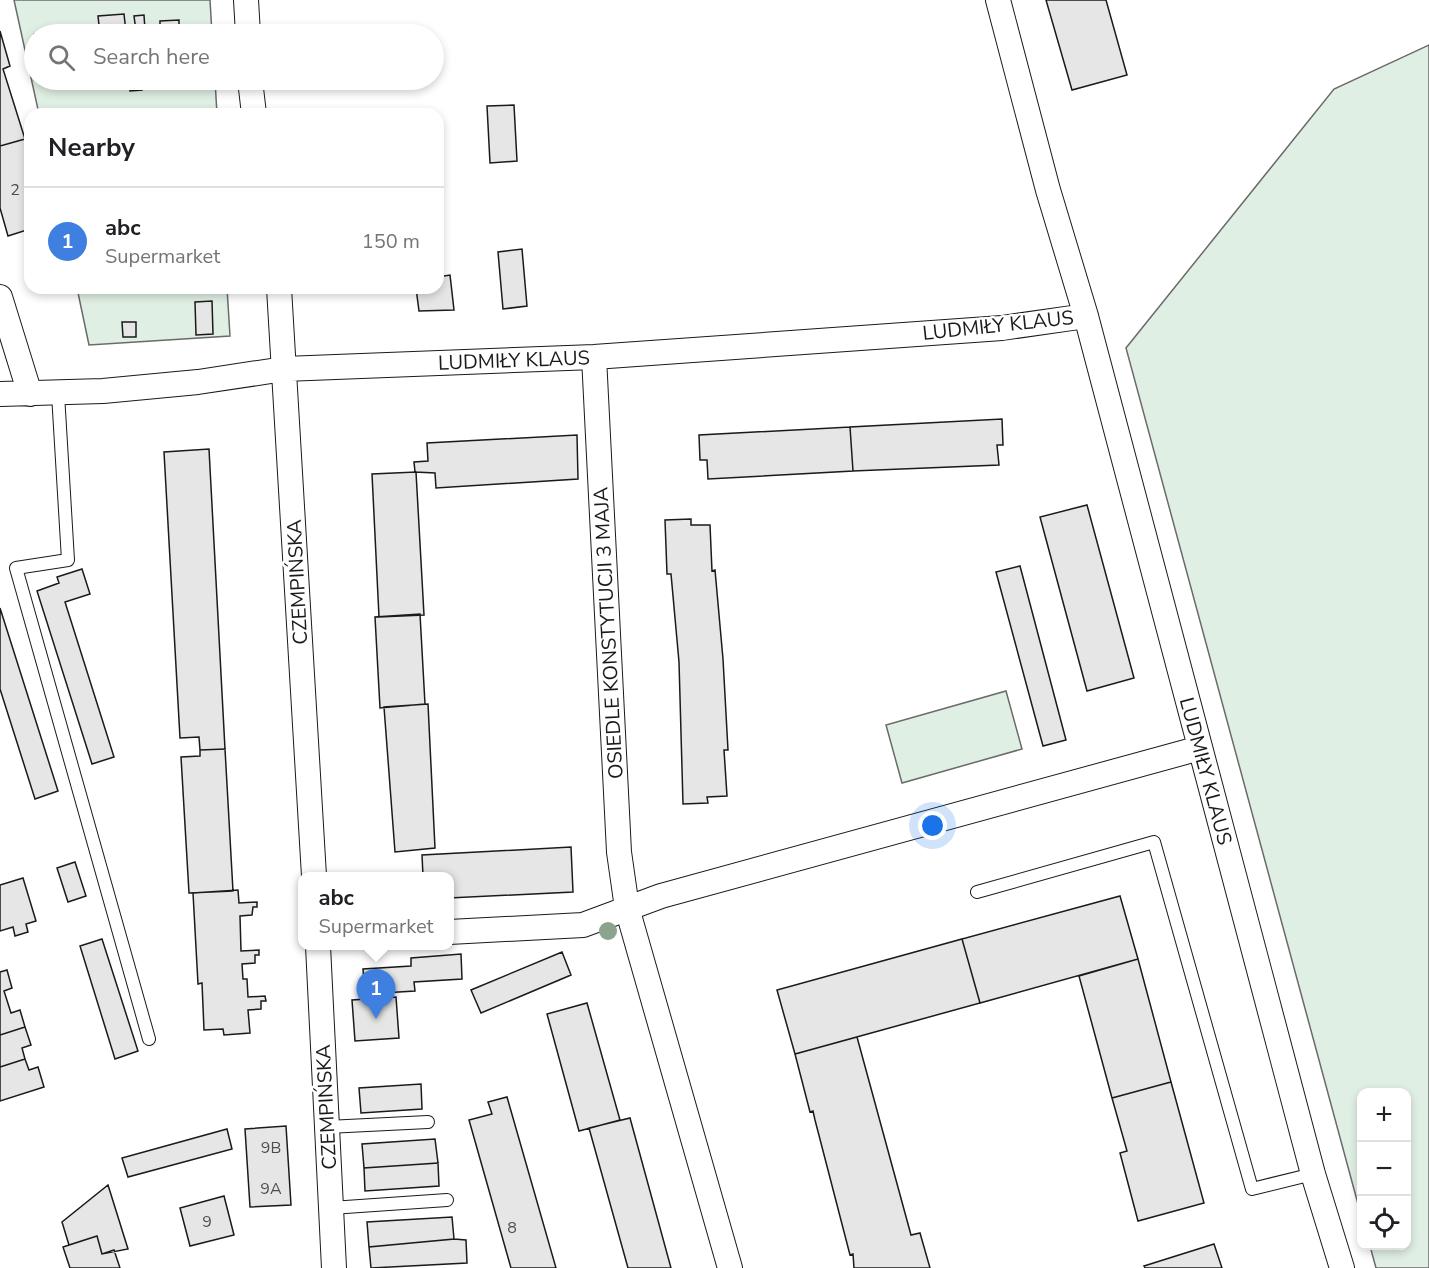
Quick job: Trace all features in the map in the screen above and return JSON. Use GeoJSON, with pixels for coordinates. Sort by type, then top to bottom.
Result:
{"type":"FeatureCollection","features":[{"type":"Feature","properties":{"kind":"street"},"geometry":{"type":"LineString","coordinates":[[246,0],[247,24]]}},
{"type":"Feature","properties":{"kind":"street"},"geometry":{"type":"LineString","coordinates":[[998,0],[1048,190],[1086,316]]}},
{"type":"Feature","properties":{"kind":"street"},"geometry":{"type":"LineString","coordinates":[[251,90],[253,108]]}},
{"type":"Feature","properties":{"kind":"street","name":"CZEMPIŃSKA"},"geometry":{"type":"LineString","coordinates":[[279,294],[314,872]]}},
{"type":"Feature","properties":{"kind":"street"},"geometry":{"type":"LineString","coordinates":[[0,297],[30,394]]}},
{"type":"Feature","properties":{"kind":"street","name":"LUDMIŁY KLAUS"},"geometry":{"type":"LineString","coordinates":[[0,394],[58,394],[198,382],[284,369],[594,357],[1002,328],[1086,316],[1312,1174],[1342,1268]]}},
{"type":"Feature","properties":{"kind":"street","name":"OSIEDLE KONSTYTUCJI 3 MAJA"},"geometry":{"type":"LineString","coordinates":[[594,357],[619,852],[627,908],[730,1268]]}},
{"type":"Feature","properties":{"kind":"street"},"geometry":{"type":"LineString","coordinates":[[454,932],[583,925],[661,896],[1200,748]]}},
{"type":"Feature","properties":{"kind":"street","name":"CZEMPIŃSKA"},"geometry":{"type":"LineString","coordinates":[[318,950],[334,1268]]}},
{"type":"Feature","properties":{"kind":"lane"},"geometry":{"type":"LineString","coordinates":[[58,394],[68,560],[16,568],[149,1039]]}},
{"type":"Feature","properties":{"kind":"lane"},"geometry":{"type":"LineString","coordinates":[[977,892],[1154,842],[1252,1189],[1312,1174]]}},
{"type":"Feature","properties":{"kind":"lane"},"geometry":{"type":"LineString","coordinates":[[327,1127],[428,1122]]}},
{"type":"Feature","properties":{"kind":"lane"},"geometry":{"type":"LineString","coordinates":[[331,1208],[447,1200]]}},
{"type":"Feature","properties":{"kind":"green space"},"geometry":{"type":"Polygon","coordinates":[[[14,0],[210,0],[211,24],[24,24],[24,46],[14,0]]]}},
{"type":"Feature","properties":{"kind":"green space"},"geometry":{"type":"Polygon","coordinates":[[[1429,45],[1429,1268],[1376,1268],[1371,1250],[1411,1250],[1411,1088],[1357,1088],[1357,1200],[1126,348],[1334,89],[1429,45]]]}},
{"type":"Feature","properties":{"kind":"green space"},"geometry":{"type":"Polygon","coordinates":[[[34,90],[216,90],[217,108],[38,108],[34,90]]]}},
{"type":"Feature","properties":{"kind":"green space"},"geometry":{"type":"Polygon","coordinates":[[[78,294],[227,294],[230,336],[89,345],[78,294]]]}},
{"type":"Feature","properties":{"kind":"green space"},"geometry":{"type":"Polygon","coordinates":[[[1006,691],[1022,749],[902,783],[886,725],[1006,691]]]}},
{"type":"Feature","properties":{"kind":"building"},"geometry":{"type":"Polygon","coordinates":[[[1046,0],[1106,0],[1127,75],[1072,90],[1046,0]]]}},
{"type":"Feature","properties":{"kind":"building"},"geometry":{"type":"Polygon","coordinates":[[[124,14],[125,24],[99,24],[98,16],[124,14]]]}},
{"type":"Feature","properties":{"kind":"building"},"geometry":{"type":"Polygon","coordinates":[[[144,15],[145,24],[135,24],[134,16],[144,15]]]}},
{"type":"Feature","properties":{"kind":"building"},"geometry":{"type":"Polygon","coordinates":[[[179,20],[179,24],[160,24],[160,21],[179,20]]]}},
{"type":"Feature","properties":{"kind":"building"},"geometry":{"type":"Polygon","coordinates":[[[0,31],[10,66],[3,69],[24,139],[0,146],[0,31]]]}},
{"type":"Feature","properties":{"kind":"building"},"geometry":{"type":"Polygon","coordinates":[[[514,105],[517,161],[490,163],[487,106],[514,105]]]}},
{"type":"Feature","properties":{"kind":"building"},"geometry":{"type":"Polygon","coordinates":[[[24,139],[24,231],[8,236],[0,208],[0,146],[24,139]]]}},
{"type":"Feature","properties":{"kind":"building"},"geometry":{"type":"Polygon","coordinates":[[[522,249],[527,306],[503,309],[498,252],[522,249]]]}},
{"type":"Feature","properties":{"kind":"building"},"geometry":{"type":"Polygon","coordinates":[[[450,275],[454,310],[419,311],[417,294],[444,294],[444,276],[450,275]]]}},
{"type":"Feature","properties":{"kind":"building"},"geometry":{"type":"Polygon","coordinates":[[[212,301],[213,334],[196,335],[195,302],[212,301]]]}},
{"type":"Feature","properties":{"kind":"building"},"geometry":{"type":"Polygon","coordinates":[[[122,322],[136,322],[136,337],[123,337],[122,322]]]}},
{"type":"Feature","properties":{"kind":"building"},"geometry":{"type":"Polygon","coordinates":[[[1002,419],[1003,445],[997,445],[999,465],[853,471],[850,427],[1002,419]]]}},
{"type":"Feature","properties":{"kind":"building"},"geometry":{"type":"Polygon","coordinates":[[[850,427],[853,471],[708,479],[707,460],[700,460],[699,435],[850,427]]]}},
{"type":"Feature","properties":{"kind":"building"},"geometry":{"type":"Polygon","coordinates":[[[577,435],[578,479],[436,488],[435,473],[415,472],[414,462],[428,461],[427,443],[577,435]]]}},
{"type":"Feature","properties":{"kind":"building"},"geometry":{"type":"Polygon","coordinates":[[[209,449],[225,749],[200,750],[199,737],[180,738],[164,452],[209,449]]]}},
{"type":"Feature","properties":{"kind":"building"},"geometry":{"type":"Polygon","coordinates":[[[416,472],[424,615],[379,617],[372,474],[416,472]]]}},
{"type":"Feature","properties":{"kind":"building"},"geometry":{"type":"Polygon","coordinates":[[[1087,505],[1134,678],[1087,691],[1040,517],[1087,505]]]}},
{"type":"Feature","properties":{"kind":"building"},"geometry":{"type":"Polygon","coordinates":[[[691,519],[691,525],[710,525],[712,571],[715,570],[723,659],[728,750],[724,750],[727,796],[707,797],[708,803],[683,804],[679,662],[671,574],[667,574],[665,520],[691,519]]]}},
{"type":"Feature","properties":{"kind":"building"},"geometry":{"type":"Polygon","coordinates":[[[1020,566],[1066,740],[1043,746],[996,572],[1020,566]]]}},
{"type":"Feature","properties":{"kind":"building"},"geometry":{"type":"Polygon","coordinates":[[[82,569],[90,594],[65,602],[114,757],[92,764],[37,591],[59,583],[57,577],[82,569]]]}},
{"type":"Feature","properties":{"kind":"building"},"geometry":{"type":"Polygon","coordinates":[[[0,608],[58,791],[35,799],[0,689],[0,608]]]}},
{"type":"Feature","properties":{"kind":"building"},"geometry":{"type":"Polygon","coordinates":[[[420,614],[425,704],[380,708],[375,617],[420,614]]]}},
{"type":"Feature","properties":{"kind":"building"},"geometry":{"type":"Polygon","coordinates":[[[428,704],[435,848],[395,852],[384,707],[428,704]]]}},
{"type":"Feature","properties":{"kind":"building"},"geometry":{"type":"Polygon","coordinates":[[[225,749],[233,891],[189,893],[181,757],[200,756],[200,750],[225,749]]]}},
{"type":"Feature","properties":{"kind":"building"},"geometry":{"type":"Polygon","coordinates":[[[571,847],[573,892],[454,898],[454,872],[423,872],[422,855],[571,847]]]}},
{"type":"Feature","properties":{"kind":"building"},"geometry":{"type":"Polygon","coordinates":[[[75,862],[86,896],[68,902],[57,868],[75,862]]]}},
{"type":"Feature","properties":{"kind":"building"},"geometry":{"type":"Polygon","coordinates":[[[23,878],[36,921],[26,924],[28,932],[15,936],[13,927],[0,931],[0,885],[23,878]]]}},
{"type":"Feature","properties":{"kind":"building"},"geometry":{"type":"Polygon","coordinates":[[[238,890],[239,903],[257,902],[257,907],[253,907],[252,915],[240,916],[241,951],[259,950],[259,955],[255,955],[255,963],[242,964],[243,979],[247,979],[248,997],[265,996],[266,1001],[261,1001],[261,1009],[248,1010],[250,1033],[224,1035],[223,1029],[204,1030],[202,983],[198,984],[193,893],[238,890]]]}},
{"type":"Feature","properties":{"kind":"building"},"geometry":{"type":"Polygon","coordinates":[[[1120,896],[1138,959],[980,1003],[962,939],[1120,896]]]}},
{"type":"Feature","properties":{"kind":"building"},"geometry":{"type":"Polygon","coordinates":[[[102,939],[138,1051],[115,1059],[80,946],[102,939]]]}},
{"type":"Feature","properties":{"kind":"building"},"geometry":{"type":"Polygon","coordinates":[[[962,939],[980,1003],[795,1054],[777,990],[962,939]]]}},
{"type":"Feature","properties":{"kind":"building"},"geometry":{"type":"Polygon","coordinates":[[[562,952],[571,975],[481,1013],[471,990],[562,952]]]}},
{"type":"Feature","properties":{"kind":"building"},"geometry":{"type":"Polygon","coordinates":[[[461,954],[462,979],[414,982],[415,991],[365,994],[363,969],[411,966],[411,958],[461,954]]]}},
{"type":"Feature","properties":{"kind":"building"},"geometry":{"type":"Polygon","coordinates":[[[1138,959],[1171,1082],[1112,1098],[1079,976],[1138,959]]]}},
{"type":"Feature","properties":{"kind":"building"},"geometry":{"type":"Polygon","coordinates":[[[7,970],[12,988],[4,991],[11,1013],[20,1010],[25,1027],[0,1035],[0,972],[7,970]]]}},
{"type":"Feature","properties":{"kind":"building"},"geometry":{"type":"Polygon","coordinates":[[[396,997],[399,1038],[355,1041],[352,1000],[396,997]]]}},
{"type":"Feature","properties":{"kind":"building"},"geometry":{"type":"Polygon","coordinates":[[[587,1003],[620,1120],[579,1131],[547,1014],[587,1003]]]}},
{"type":"Feature","properties":{"kind":"building"},"geometry":{"type":"Polygon","coordinates":[[[25,1027],[31,1045],[22,1048],[25,1059],[0,1067],[0,1035],[25,1027]]]}},
{"type":"Feature","properties":{"kind":"building"},"geometry":{"type":"Polygon","coordinates":[[[857,1037],[911,1235],[920,1233],[930,1268],[854,1268],[853,1254],[850,1255],[813,1111],[810,1112],[795,1054],[857,1037]]]}},
{"type":"Feature","properties":{"kind":"building"},"geometry":{"type":"Polygon","coordinates":[[[25,1059],[29,1070],[38,1067],[44,1087],[0,1101],[0,1067],[25,1059]]]}},
{"type":"Feature","properties":{"kind":"building"},"geometry":{"type":"Polygon","coordinates":[[[1171,1082],[1204,1203],[1138,1221],[1120,1153],[1127,1151],[1112,1098],[1171,1082]]]}},
{"type":"Feature","properties":{"kind":"building"},"geometry":{"type":"Polygon","coordinates":[[[421,1084],[422,1109],[361,1113],[359,1088],[421,1084]]]}},
{"type":"Feature","properties":{"kind":"building"},"geometry":{"type":"Polygon","coordinates":[[[507,1097],[556,1268],[511,1268],[469,1120],[492,1114],[488,1102],[507,1097]]]}},
{"type":"Feature","properties":{"kind":"building"},"geometry":{"type":"Polygon","coordinates":[[[630,1118],[671,1268],[628,1268],[589,1128],[630,1118]]]}},
{"type":"Feature","properties":{"kind":"building"},"geometry":{"type":"Polygon","coordinates":[[[286,1126],[291,1205],[250,1207],[245,1129],[286,1126]]]}},
{"type":"Feature","properties":{"kind":"building"},"geometry":{"type":"Polygon","coordinates":[[[227,1129],[232,1149],[128,1177],[122,1158],[227,1129]]]}},
{"type":"Feature","properties":{"kind":"building"},"geometry":{"type":"Polygon","coordinates":[[[435,1139],[438,1163],[364,1168],[362,1144],[435,1139]]]}},
{"type":"Feature","properties":{"kind":"building"},"geometry":{"type":"Polygon","coordinates":[[[438,1163],[439,1186],[365,1191],[364,1168],[438,1163]]]}},
{"type":"Feature","properties":{"kind":"building"},"geometry":{"type":"Polygon","coordinates":[[[108,1185],[128,1249],[102,1254],[97,1236],[69,1245],[62,1222],[108,1185]]]}},
{"type":"Feature","properties":{"kind":"building"},"geometry":{"type":"Polygon","coordinates":[[[224,1196],[234,1235],[190,1246],[180,1208],[224,1196]]]}},
{"type":"Feature","properties":{"kind":"building"},"geometry":{"type":"Polygon","coordinates":[[[452,1217],[454,1239],[369,1247],[367,1222],[452,1217]]]}},
{"type":"Feature","properties":{"kind":"building"},"geometry":{"type":"Polygon","coordinates":[[[97,1236],[102,1254],[114,1250],[120,1268],[70,1268],[63,1247],[97,1236]]]}},
{"type":"Feature","properties":{"kind":"building"},"geometry":{"type":"Polygon","coordinates":[[[454,1239],[466,1240],[467,1263],[371,1268],[369,1247],[454,1239]]]}},
{"type":"Feature","properties":{"kind":"building"},"geometry":{"type":"Polygon","coordinates":[[[1214,1244],[1222,1268],[1145,1268],[1144,1266],[1214,1244]]]}},
{"type":"Feature","properties":{"kind":"place","name":"abc"},"geometry":{"type":"Point","coordinates":[376,1019]}}]}
